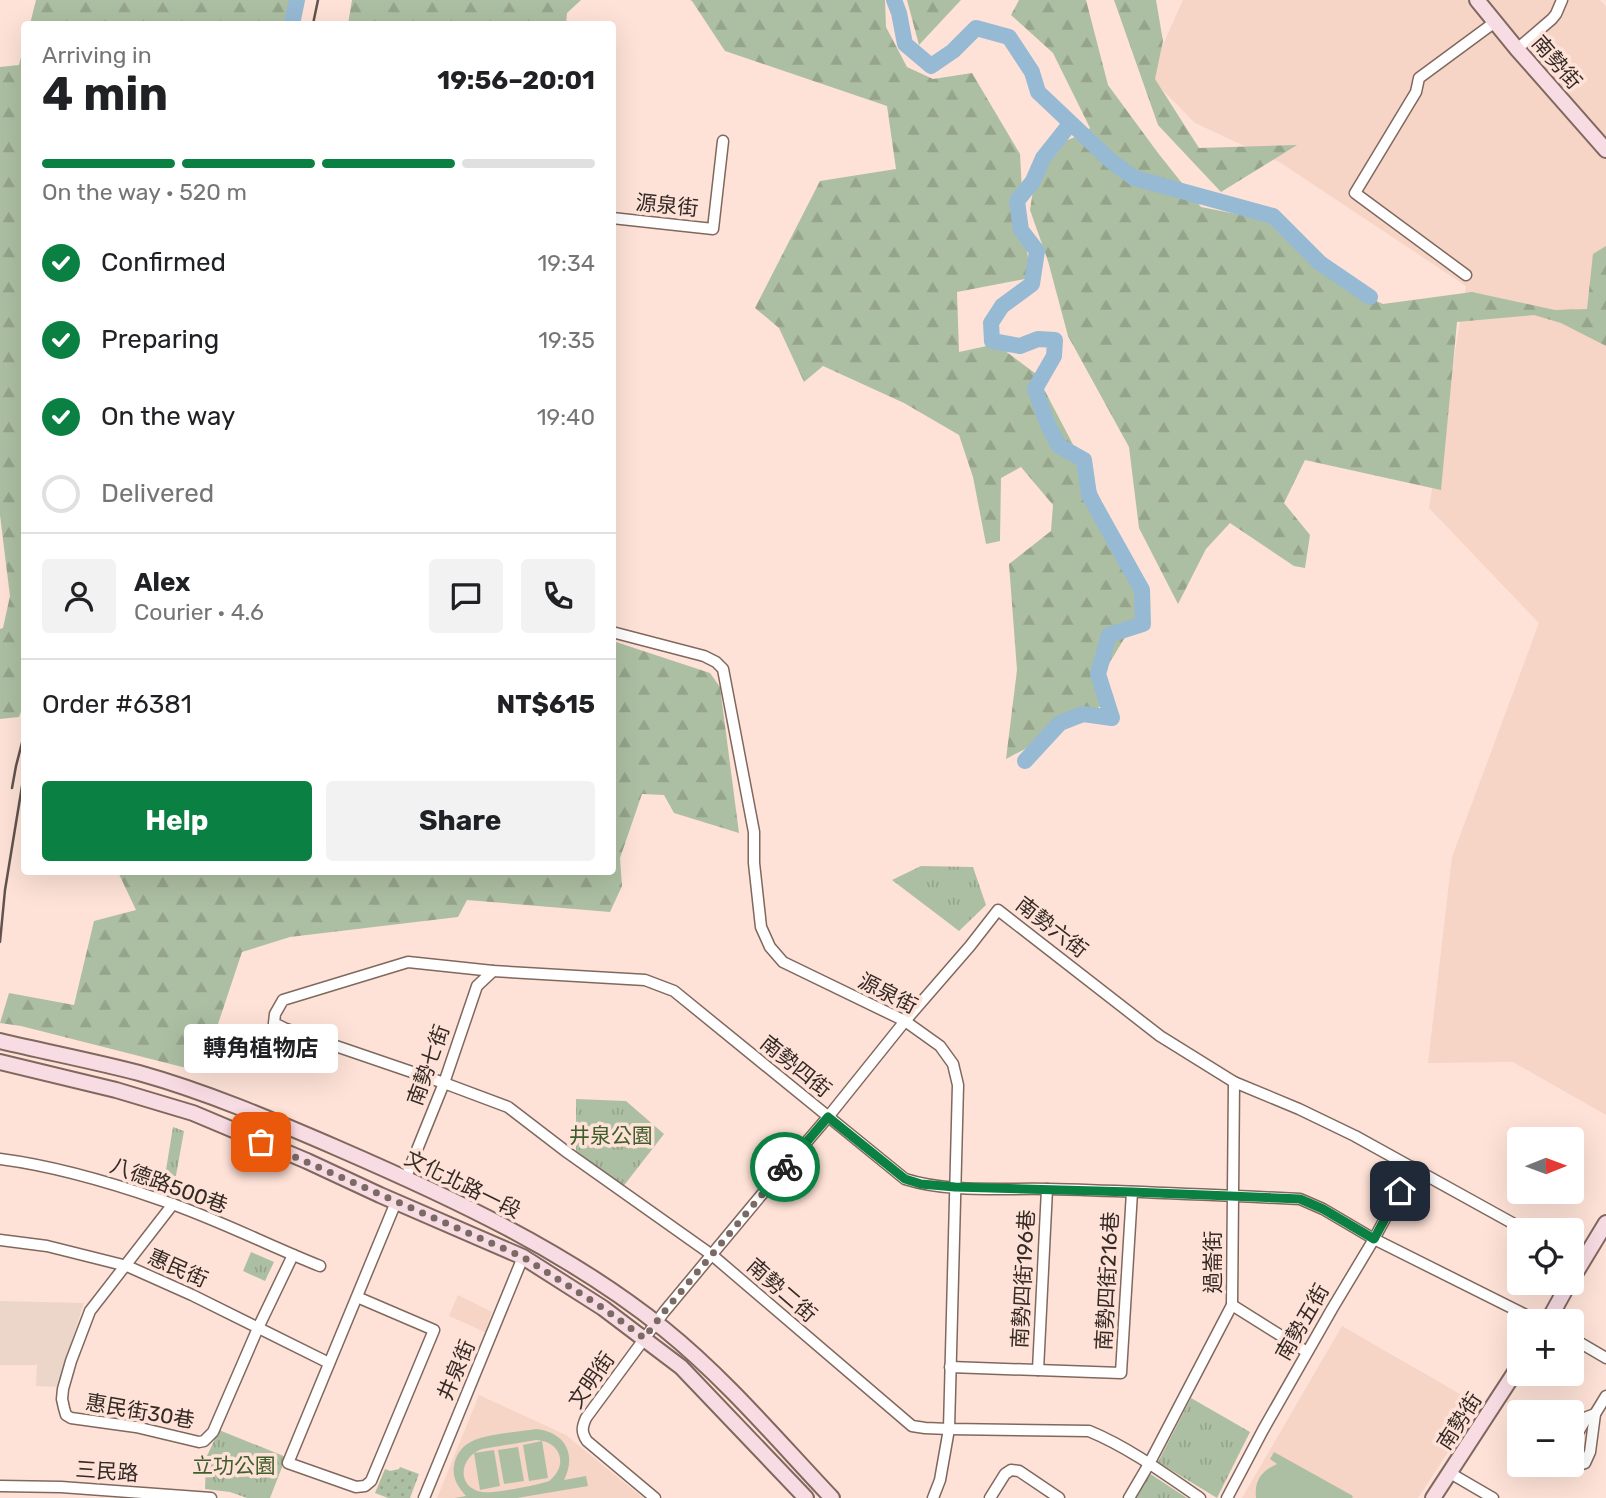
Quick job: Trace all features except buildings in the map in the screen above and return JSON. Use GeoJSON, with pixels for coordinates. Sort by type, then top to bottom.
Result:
{"type":"FeatureCollection","features":[{"type":"Feature","properties":{"kind":"street","name":"南勢街"},"geometry":{"type":"LineString","coordinates":[[1477,0],[1606,150]]}},
{"type":"Feature","properties":{"kind":"street"},"geometry":{"type":"LineString","coordinates":[[1517,49],[1552,19],[1562,0]]}},
{"type":"Feature","properties":{"kind":"street"},"geometry":{"type":"LineString","coordinates":[[1466,275],[1355,193],[1416,92],[1419,78],[1495,22]]}},
{"type":"Feature","properties":{"kind":"street","name":"源泉街"},"geometry":{"type":"LineString","coordinates":[[616,218],[713,229],[723,141]]}},
{"type":"Feature","properties":{"kind":"street","name":"源泉街"},"geometry":{"type":"LineString","coordinates":[[616,633],[704,656],[723,669],[754,832],[754,863],[761,927],[770,947],[783,962],[905,1021],[940,1046],[953,1065],[958,1085],[949,1429],[940,1480],[933,1498]]}},
{"type":"Feature","properties":{"kind":"street","name":"南勢六街"},"geometry":{"type":"LineString","coordinates":[[644,1338],[998,910],[1160,1037],[1234,1082],[1355,1136],[1507,1220]]}},
{"type":"Feature","properties":{"kind":"street","name":"南勢四街"},"geometry":{"type":"LineString","coordinates":[[274,1023],[275,1014],[283,1000],[408,962],[493,971],[645,980],[674,991],[905,1179],[921,1184],[955,1187],[1300,1199],[1514,1309]]}},
{"type":"Feature","properties":{"kind":"street","name":"南勢七街"},"geometry":{"type":"LineString","coordinates":[[406,1178],[444,1083],[477,986],[493,971]]}},
{"type":"Feature","properties":{"kind":"street","name":"南勢二街"},"geometry":{"type":"LineString","coordinates":[[274,1023],[508,1107],[712,1255],[912,1426],[1088,1431],[1100,1435],[1149,1464],[1200,1498]]}},
{"type":"Feature","properties":{"kind":"street","name":"文化北路一段"},"geometry":{"type":"LineString","coordinates":[[0,1041],[139,1073],[201,1093],[406,1178],[531,1241],[619,1296],[692,1353],[832,1498]]}},
{"type":"Feature","properties":{"kind":"street","name":"文化北路一段"},"geometry":{"type":"LineString","coordinates":[[0,1062],[116,1090],[193,1113],[523,1257],[603,1308],[681,1367],[806,1498]]}},
{"type":"Feature","properties":{"kind":"street","name":"過崙街"},"geometry":{"type":"LineString","coordinates":[[1129,1498],[1231,1306],[1234,1082]]}},
{"type":"Feature","properties":{"kind":"street","name":"八德路500巷"},"geometry":{"type":"LineString","coordinates":[[0,1159],[43,1166],[98,1180],[173,1204],[320,1266]]}},
{"type":"Feature","properties":{"kind":"street","name":"南勢五街"},"geometry":{"type":"LineString","coordinates":[[1227,1498],[1413,1167]]}},
{"type":"Feature","properties":{"kind":"street"},"geometry":{"type":"LineString","coordinates":[[357,1297],[434,1331],[371,1481],[365,1486],[356,1487],[288,1463],[406,1178]]}},
{"type":"Feature","properties":{"kind":"street","name":"南勢四街196巷"},"geometry":{"type":"LineString","coordinates":[[1038,1370],[1047,1189]]}},
{"type":"Feature","properties":{"kind":"street","name":"南勢四街216巷"},"geometry":{"type":"LineString","coordinates":[[1038,1370],[1121,1373],[1132,1192]]}},
{"type":"Feature","properties":{"kind":"street","name":"惠民街30巷"},"geometry":{"type":"LineString","coordinates":[[173,1204],[90,1311],[71,1361],[62,1399],[66,1415],[71,1418],[136,1427],[204,1441],[213,1432],[293,1255]]}},
{"type":"Feature","properties":{"kind":"street"},"geometry":{"type":"LineString","coordinates":[[1584,1249],[1606,1223]]}},
{"type":"Feature","properties":{"kind":"street","name":"惠民街"},"geometry":{"type":"LineString","coordinates":[[0,1240],[47,1246],[127,1266],[192,1294],[329,1363]]}},
{"type":"Feature","properties":{"kind":"street","name":"井泉街"},"geometry":{"type":"LineString","coordinates":[[424,1498],[523,1257]]}},
{"type":"Feature","properties":{"kind":"street"},"geometry":{"type":"LineString","coordinates":[[1231,1306],[1307,1352]]}},
{"type":"Feature","properties":{"kind":"street","name":"文明街"},"geometry":{"type":"LineString","coordinates":[[644,1338],[582,1426],[587,1441],[655,1498]]}},
{"type":"Feature","properties":{"kind":"street"},"geometry":{"type":"LineString","coordinates":[[1584,1345],[1606,1358]]}},
{"type":"Feature","properties":{"kind":"street"},"geometry":{"type":"LineString","coordinates":[[950,1367],[1038,1370]]}},
{"type":"Feature","properties":{"kind":"street","name":"南勢街"},"geometry":{"type":"LineString","coordinates":[[1433,1498],[1507,1385]]}},
{"type":"Feature","properties":{"kind":"street"},"geometry":{"type":"LineString","coordinates":[[1584,1462],[1590,1452],[1595,1414],[1606,1396]]}},
{"type":"Feature","properties":{"kind":"street"},"geometry":{"type":"LineString","coordinates":[[1584,1422],[1587,1417],[1595,1414]]}},
{"type":"Feature","properties":{"kind":"street"},"geometry":{"type":"LineString","coordinates":[[990,1498],[1004,1474],[1011,1470],[1019,1471],[1059,1498]]}},
{"type":"Feature","properties":{"kind":"street"},"geometry":{"type":"LineString","coordinates":[[1450,1473],[1493,1498]]}},
{"type":"Feature","properties":{"kind":"street","name":"三民路"},"geometry":{"type":"LineString","coordinates":[[0,1486],[61,1487],[211,1498]]}},
{"type":"Feature","properties":{"kind":"shaded area"},"geometry":{"type":"Polygon","coordinates":[[[1183,0],[1600,0],[1606,6],[1606,1115],[1513,1062],[1428,1063],[1452,857],[1539,623],[1429,508],[1466,286],[1281,163],[1195,123],[1149,76],[1183,0]]]}},
{"type":"Feature","properties":{"kind":"shaded area"},"geometry":{"type":"Polygon","coordinates":[[[458,1295],[492,1312],[485,1332],[449,1316],[458,1295]]]}},
{"type":"Feature","properties":{"kind":"shaded area"},"geometry":{"type":"Polygon","coordinates":[[[0,1301],[84,1303],[59,1387],[36,1386],[37,1365],[0,1365],[0,1301]]]}},
{"type":"Feature","properties":{"kind":"shaded area"},"geometry":{"type":"Polygon","coordinates":[[[1342,1326],[1479,1405],[1418,1498],[1242,1498],[1342,1326]]]}},
{"type":"Feature","properties":{"kind":"shaded area"},"geometry":{"type":"Polygon","coordinates":[[[479,1395],[566,1435],[643,1498],[437,1498],[479,1395]]]}},
{"type":"Feature","properties":{"kind":"green space"},"geometry":{"type":"Polygon","coordinates":[[[36,0],[292,0],[288,21],[31,21],[36,0]]]}},
{"type":"Feature","properties":{"kind":"green space"},"geometry":{"type":"Polygon","coordinates":[[[352,0],[581,0],[567,13],[566,21],[348,21],[352,0]]]}},
{"type":"Feature","properties":{"kind":"green space"},"geometry":{"type":"Polygon","coordinates":[[[690,0],[885,0],[886,27],[907,67],[933,79],[972,73],[1020,154],[1030,278],[957,292],[959,352],[996,344],[1036,374],[1089,475],[1136,575],[1136,619],[1104,672],[1108,701],[1083,718],[1006,759],[1017,670],[1009,564],[1051,531],[1053,505],[1021,467],[1001,478],[1000,541],[986,544],[973,477],[959,435],[904,403],[823,366],[804,382],[779,328],[755,308],[820,181],[896,169],[887,106],[725,51],[690,0]]]}},
{"type":"Feature","properties":{"kind":"green space"},"geometry":{"type":"Polygon","coordinates":[[[907,0],[961,0],[919,45],[907,0]]]}},
{"type":"Feature","properties":{"kind":"green space"},"geometry":{"type":"Polygon","coordinates":[[[1019,0],[1086,0],[1108,85],[1201,207],[1272,221],[1338,284],[1383,304],[1472,292],[1555,310],[1587,309],[1593,254],[1606,246],[1606,346],[1561,323],[1534,315],[1457,322],[1441,490],[1305,460],[1284,503],[1310,535],[1305,568],[1294,566],[1230,523],[1206,549],[1178,604],[1139,528],[1129,447],[1068,336],[1048,261],[1030,210],[1039,151],[1083,134],[1090,128],[1053,53],[1011,15],[1019,0]]]}},
{"type":"Feature","properties":{"kind":"green space"},"geometry":{"type":"Polygon","coordinates":[[[1114,0],[1156,0],[1163,41],[1155,79],[1199,148],[1297,145],[1221,192],[1158,125],[1114,0]]]}},
{"type":"Feature","properties":{"kind":"green space"},"geometry":{"type":"Polygon","coordinates":[[[21,57],[21,711],[19,717],[0,719],[0,629],[3,628],[10,596],[0,515],[0,67],[19,65],[21,57]]]}},
{"type":"Feature","properties":{"kind":"green space"},"geometry":{"type":"Polygon","coordinates":[[[616,642],[710,673],[720,687],[739,833],[674,813],[664,795],[642,794],[620,858],[622,886],[610,912],[467,900],[458,917],[290,937],[242,952],[202,1072],[0,1023],[9,993],[74,1005],[94,921],[136,910],[119,875],[616,875],[616,642]]]}},
{"type":"Feature","properties":{"kind":"green space"},"geometry":{"type":"Polygon","coordinates":[[[921,866],[973,867],[986,905],[959,931],[892,880],[921,866]]]}},
{"type":"Feature","properties":{"kind":"green space","name":"井泉公園"},"geometry":{"type":"Polygon","coordinates":[[[576,1099],[626,1101],[664,1134],[622,1188],[576,1151],[576,1099]]]}},
{"type":"Feature","properties":{"kind":"green space"},"geometry":{"type":"Polygon","coordinates":[[[173,1127],[184,1131],[172,1198],[162,1194],[173,1127]]]}},
{"type":"Feature","properties":{"kind":"green space"},"geometry":{"type":"Polygon","coordinates":[[[251,1252],[274,1262],[265,1281],[243,1271],[251,1252]]]}},
{"type":"Feature","properties":{"kind":"green space"},"geometry":{"type":"Polygon","coordinates":[[[1191,1398],[1250,1432],[1217,1498],[1158,1462],[1191,1398]]]}},
{"type":"Feature","properties":{"kind":"green space"},"geometry":{"type":"Polygon","coordinates":[[[536,1429],[554,1435],[566,1446],[569,1461],[564,1480],[586,1476],[588,1486],[517,1498],[455,1498],[466,1496],[454,1474],[456,1459],[463,1447],[483,1437],[536,1429]],[[536,1440],[482,1449],[474,1453],[465,1465],[468,1485],[488,1492],[549,1481],[555,1475],[560,1462],[556,1449],[545,1441],[536,1440]]]}},
{"type":"Feature","properties":{"kind":"green space","name":"立功公園"},"geometry":{"type":"Polygon","coordinates":[[[219,1430],[286,1457],[270,1498],[247,1498],[230,1492],[205,1489],[206,1458],[219,1430]]]}},
{"type":"Feature","properties":{"kind":"green space"},"geometry":{"type":"Polygon","coordinates":[[[542,1441],[548,1478],[529,1481],[523,1445],[542,1441]]]}},
{"type":"Feature","properties":{"kind":"green space"},"geometry":{"type":"Polygon","coordinates":[[[518,1447],[524,1481],[504,1484],[498,1450],[518,1447]]]}},
{"type":"Feature","properties":{"kind":"green space"},"geometry":{"type":"Polygon","coordinates":[[[494,1450],[500,1486],[480,1490],[474,1453],[494,1450]]]}},
{"type":"Feature","properties":{"kind":"green space"},"geometry":{"type":"Polygon","coordinates":[[[1274,1452],[1353,1496],[1352,1498],[1256,1498],[1256,1486],[1260,1477],[1277,1464],[1270,1459],[1274,1452]]]}},
{"type":"Feature","properties":{"kind":"green space"},"geometry":{"type":"Polygon","coordinates":[[[400,1467],[419,1474],[410,1498],[388,1498],[375,1493],[385,1469],[390,1471],[400,1467]]]}},
{"type":"Feature","properties":{"kind":"green space"},"geometry":{"type":"Polygon","coordinates":[[[1149,1473],[1187,1498],[1134,1498],[1149,1473]]]}},
{"type":"Feature","properties":{"kind":"waterway"},"geometry":{"type":"LineString","coordinates":[[293,21],[297,0]]}},
{"type":"Feature","properties":{"kind":"waterway"},"geometry":{"type":"LineString","coordinates":[[894,0],[905,44],[931,66],[953,51],[976,28],[1009,37],[1032,72],[1038,92],[1111,161],[1134,178],[1273,216],[1320,263],[1370,297]]}},
{"type":"Feature","properties":{"kind":"waterway"},"geometry":{"type":"LineString","coordinates":[[1025,761],[1060,723],[1083,714],[1112,718],[1098,674],[1109,635],[1143,624],[1142,590],[1089,495],[1084,460],[1059,446],[1035,389],[1054,356],[1055,340],[1038,339],[1020,346],[992,341],[991,323],[1002,306],[1032,284],[1037,251],[1021,230],[1017,201],[1033,181],[1043,158],[1070,124]]}},
{"type":"Feature","properties":{"kind":"railway"},"geometry":{"type":"LineString","coordinates":[[314,21],[318,0]]}},
{"type":"Feature","properties":{"kind":"railway"},"geometry":{"type":"LineString","coordinates":[[12,788],[21,747]]}},
{"type":"Feature","properties":{"kind":"railway"},"geometry":{"type":"LineString","coordinates":[[0,942],[5,890],[21,792]]}},
{"type":"Feature","properties":{"kind":"way so far"},"geometry":{"type":"LineString","coordinates":[[261,1142],[523,1257],[603,1308],[644,1338],[785,1167]]}},
{"type":"Feature","properties":{"kind":"place","name":"轉角植物店"},"geometry":{"type":"Point","coordinates":[261,1142]}},
{"type":"Feature","properties":{"kind":"route"},"geometry":{"type":"LineString","coordinates":[[785,1167],[828,1117],[905,1179],[921,1184],[1300,1199],[1323,1209],[1374,1239],[1400,1191]]}}]}
